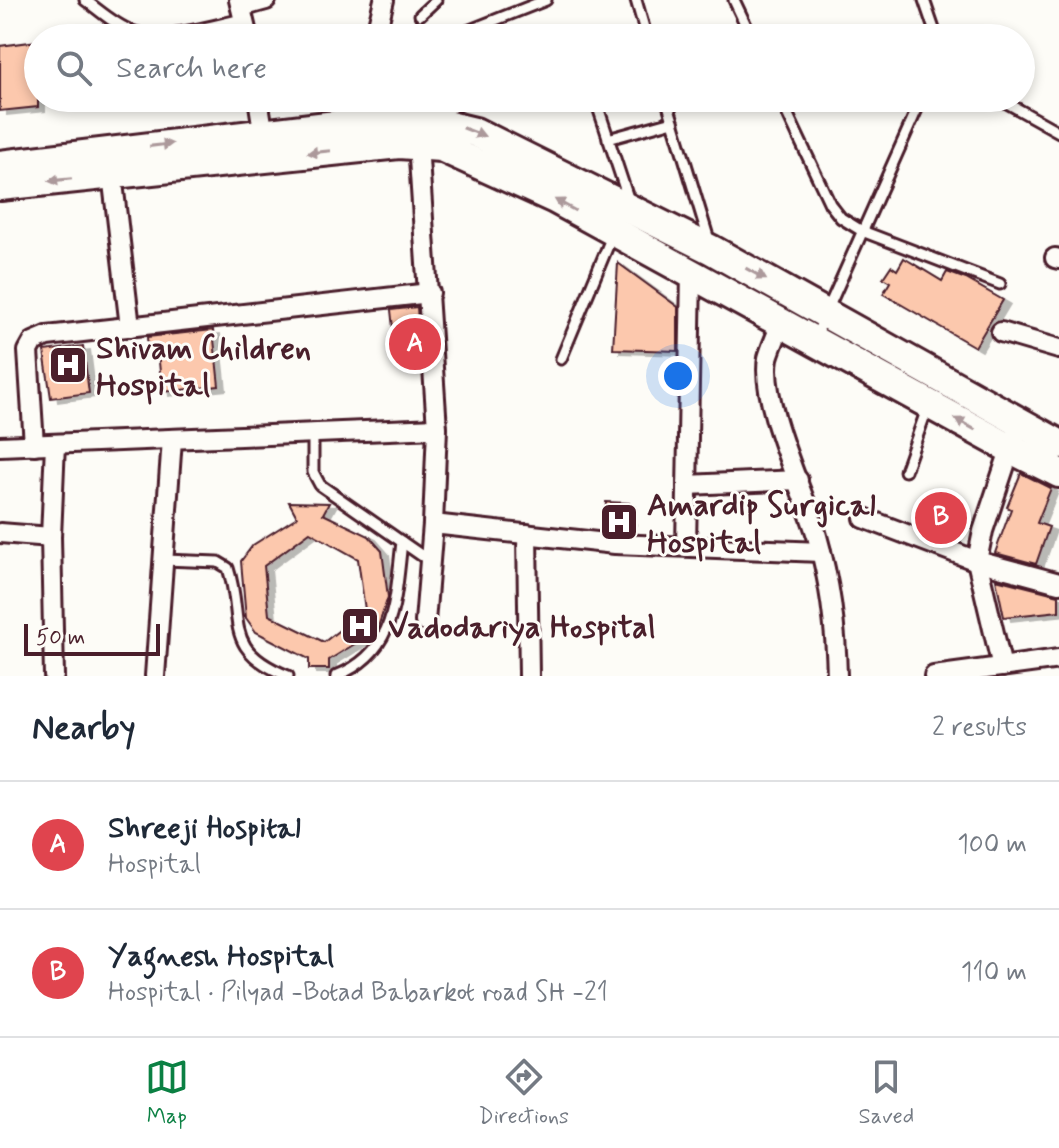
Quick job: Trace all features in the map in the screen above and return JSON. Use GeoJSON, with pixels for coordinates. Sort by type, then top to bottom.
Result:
{"type":"FeatureCollection","features":[{"type":"Feature","properties":{"kind":"main road"},"geometry":{"type":"LineString","coordinates":[[0,186],[112,174],[265,146],[363,112]]}},
{"type":"Feature","properties":{"kind":"main road"},"geometry":{"type":"LineString","coordinates":[[374,112],[422,132]]}},
{"type":"Feature","properties":{"kind":"main road"},"geometry":{"type":"LineString","coordinates":[[0,165],[422,132],[475,132],[623,222],[706,263],[825,313],[1015,436],[1059,473]]}},
{"type":"Feature","properties":{"kind":"main road"},"geometry":{"type":"LineString","coordinates":[[706,263],[721,284],[781,323],[929,405],[1015,436],[1059,444]]}},
{"type":"Feature","properties":{"kind":"street"},"geometry":{"type":"LineString","coordinates":[[241,9],[266,0]]}},
{"type":"Feature","properties":{"kind":"street"},"geometry":{"type":"LineString","coordinates":[[378,24],[384,0]]}},
{"type":"Feature","properties":{"kind":"street"},"geometry":{"type":"LineString","coordinates":[[260,112],[265,146]]}},
{"type":"Feature","properties":{"kind":"street"},"geometry":{"type":"LineString","coordinates":[[422,132],[437,428],[425,622]]}},
{"type":"Feature","properties":{"kind":"street"},"geometry":{"type":"LineString","coordinates":[[112,174],[130,327]]}},
{"type":"Feature","properties":{"kind":"street"},"geometry":{"type":"LineString","coordinates":[[686,546],[687,485],[706,263]]}},
{"type":"Feature","properties":{"kind":"street"},"geometry":{"type":"LineString","coordinates":[[34,445],[28,351],[33,342],[47,336],[430,293]]}},
{"type":"Feature","properties":{"kind":"street"},"geometry":{"type":"LineString","coordinates":[[781,323],[768,358],[768,388],[829,584],[837,676]]}},
{"type":"Feature","properties":{"kind":"street"},"geometry":{"type":"LineString","coordinates":[[1001,332],[1059,349]]}},
{"type":"Feature","properties":{"kind":"street"},"geometry":{"type":"LineString","coordinates":[[0,446],[437,428]]}},
{"type":"Feature","properties":{"kind":"street"},"geometry":{"type":"LineString","coordinates":[[1002,667],[977,561],[983,531],[1015,436]]}},
{"type":"Feature","properties":{"kind":"street"},"geometry":{"type":"LineString","coordinates":[[155,676],[172,439]]}},
{"type":"Feature","properties":{"kind":"street"},"geometry":{"type":"LineString","coordinates":[[54,676],[51,537],[55,444]]}},
{"type":"Feature","properties":{"kind":"street"},"geometry":{"type":"LineString","coordinates":[[687,485],[798,480]]}},
{"type":"Feature","properties":{"kind":"street"},"geometry":{"type":"LineString","coordinates":[[864,518],[977,561],[1059,583]]}},
{"type":"Feature","properties":{"kind":"street"},"geometry":{"type":"LineString","coordinates":[[433,524],[615,544],[821,552]]}},
{"type":"Feature","properties":{"kind":"street"},"geometry":{"type":"LineString","coordinates":[[0,533],[51,537]]}},
{"type":"Feature","properties":{"kind":"street"},"geometry":{"type":"LineString","coordinates":[[527,534],[529,676]]}},
{"type":"Feature","properties":{"kind":"street"},"geometry":{"type":"LineString","coordinates":[[934,676],[1059,659]]}},
{"type":"Feature","properties":{"kind":"lane"},"geometry":{"type":"LineString","coordinates":[[85,0],[119,24]]}},
{"type":"Feature","properties":{"kind":"lane"},"geometry":{"type":"LineString","coordinates":[[420,15],[436,0]]}},
{"type":"Feature","properties":{"kind":"lane"},"geometry":{"type":"LineString","coordinates":[[498,24],[546,0]]}},
{"type":"Feature","properties":{"kind":"lane"},"geometry":{"type":"LineString","coordinates":[[636,0],[643,24]]}},
{"type":"Feature","properties":{"kind":"lane"},"geometry":{"type":"LineString","coordinates":[[734,0],[745,24]]}},
{"type":"Feature","properties":{"kind":"lane"},"geometry":{"type":"LineString","coordinates":[[924,0],[932,24]]}},
{"type":"Feature","properties":{"kind":"lane"},"geometry":{"type":"LineString","coordinates":[[196,24],[241,9]]}},
{"type":"Feature","properties":{"kind":"lane"},"geometry":{"type":"LineString","coordinates":[[422,132],[452,112]]}},
{"type":"Feature","properties":{"kind":"lane"},"geometry":{"type":"LineString","coordinates":[[561,359],[623,222],[608,139],[599,112]]}},
{"type":"Feature","properties":{"kind":"lane"},"geometry":{"type":"LineString","coordinates":[[670,112],[706,263]]}},
{"type":"Feature","properties":{"kind":"lane"},"geometry":{"type":"LineString","coordinates":[[787,112],[830,204],[841,218],[862,231],[1000,284]]}},
{"type":"Feature","properties":{"kind":"lane"},"geometry":{"type":"LineString","coordinates":[[814,341],[916,112]]}},
{"type":"Feature","properties":{"kind":"lane"},"geometry":{"type":"LineString","coordinates":[[1023,112],[1059,132]]}},
{"type":"Feature","properties":{"kind":"lane"},"geometry":{"type":"LineString","coordinates":[[608,139],[673,121]]}},
{"type":"Feature","properties":{"kind":"lane"},"geometry":{"type":"LineString","coordinates":[[905,471],[929,405]]}},
{"type":"Feature","properties":{"kind":"lane"},"geometry":{"type":"LineString","coordinates":[[313,433],[313,472],[320,485],[428,560]]}},
{"type":"Feature","properties":{"kind":"lane"},"geometry":{"type":"LineString","coordinates":[[336,676],[351,670],[376,650],[389,629],[402,542]]}},
{"type":"Feature","properties":{"kind":"lane"},"geometry":{"type":"LineString","coordinates":[[164,560],[218,562],[228,568],[236,626],[244,645],[271,669],[288,676]]}},
{"type":"Feature","properties":{"kind":"building"},"geometry":{"type":"Polygon","coordinates":[[[24,43],[24,108],[0,111],[0,46],[24,43]]]}},
{"type":"Feature","properties":{"kind":"building"},"geometry":{"type":"Polygon","coordinates":[[[904,258],[942,281],[947,272],[1003,300],[975,347],[883,294],[890,282],[883,278],[891,266],[897,270],[904,258]]]}},
{"type":"Feature","properties":{"kind":"building"},"geometry":{"type":"Polygon","coordinates":[[[618,263],[678,307],[678,351],[613,349],[618,263]]]}},
{"type":"Feature","properties":{"kind":"building"},"geometry":{"type":"Polygon","coordinates":[[[417,307],[421,363],[397,365],[391,310],[417,307]]]}},
{"type":"Feature","properties":{"kind":"building"},"geometry":{"type":"Polygon","coordinates":[[[213,330],[219,386],[162,392],[158,352],[148,353],[147,337],[213,330]]]}},
{"type":"Feature","properties":{"kind":"building"},"geometry":{"type":"Polygon","coordinates":[[[83,346],[89,393],[51,398],[44,351],[83,346]]]}},
{"type":"Feature","properties":{"kind":"building"},"geometry":{"type":"Polygon","coordinates":[[[1021,473],[1051,488],[1037,523],[1049,527],[1036,564],[995,553],[1011,509],[1007,507],[1021,473]]]}},
{"type":"Feature","properties":{"kind":"building"},"geometry":{"type":"Polygon","coordinates":[[[289,502],[329,503],[323,514],[369,536],[382,551],[388,597],[377,630],[329,660],[329,669],[309,669],[309,659],[256,632],[246,618],[241,561],[253,545],[297,517],[289,502]],[[310,532],[264,566],[269,615],[324,642],[365,610],[358,559],[310,532]]]}},
{"type":"Feature","properties":{"kind":"building"},"geometry":{"type":"Polygon","coordinates":[[[606,502],[629,503],[629,533],[605,531],[606,502]]]}},
{"type":"Feature","properties":{"kind":"building"},"geometry":{"type":"Polygon","coordinates":[[[996,579],[1059,595],[1059,611],[1004,617],[996,579]]]}},
{"type":"Feature","properties":{"kind":"place","name":"Shreeji Hospital"},"geometry":{"type":"Point","coordinates":[415,344]}},
{"type":"Feature","properties":{"kind":"place","name":"Shivam Children Hospital"},"geometry":{"type":"Point","coordinates":[68,365]}},
{"type":"Feature","properties":{"kind":"place","name":"Yagnesh Hospital"},"geometry":{"type":"Point","coordinates":[941,518]}},
{"type":"Feature","properties":{"kind":"place","name":"Amardip Surgical Hospital"},"geometry":{"type":"Point","coordinates":[619,522]}},
{"type":"Feature","properties":{"kind":"place","name":"Vadodariya Hospital"},"geometry":{"type":"Point","coordinates":[360,626]}}]}
